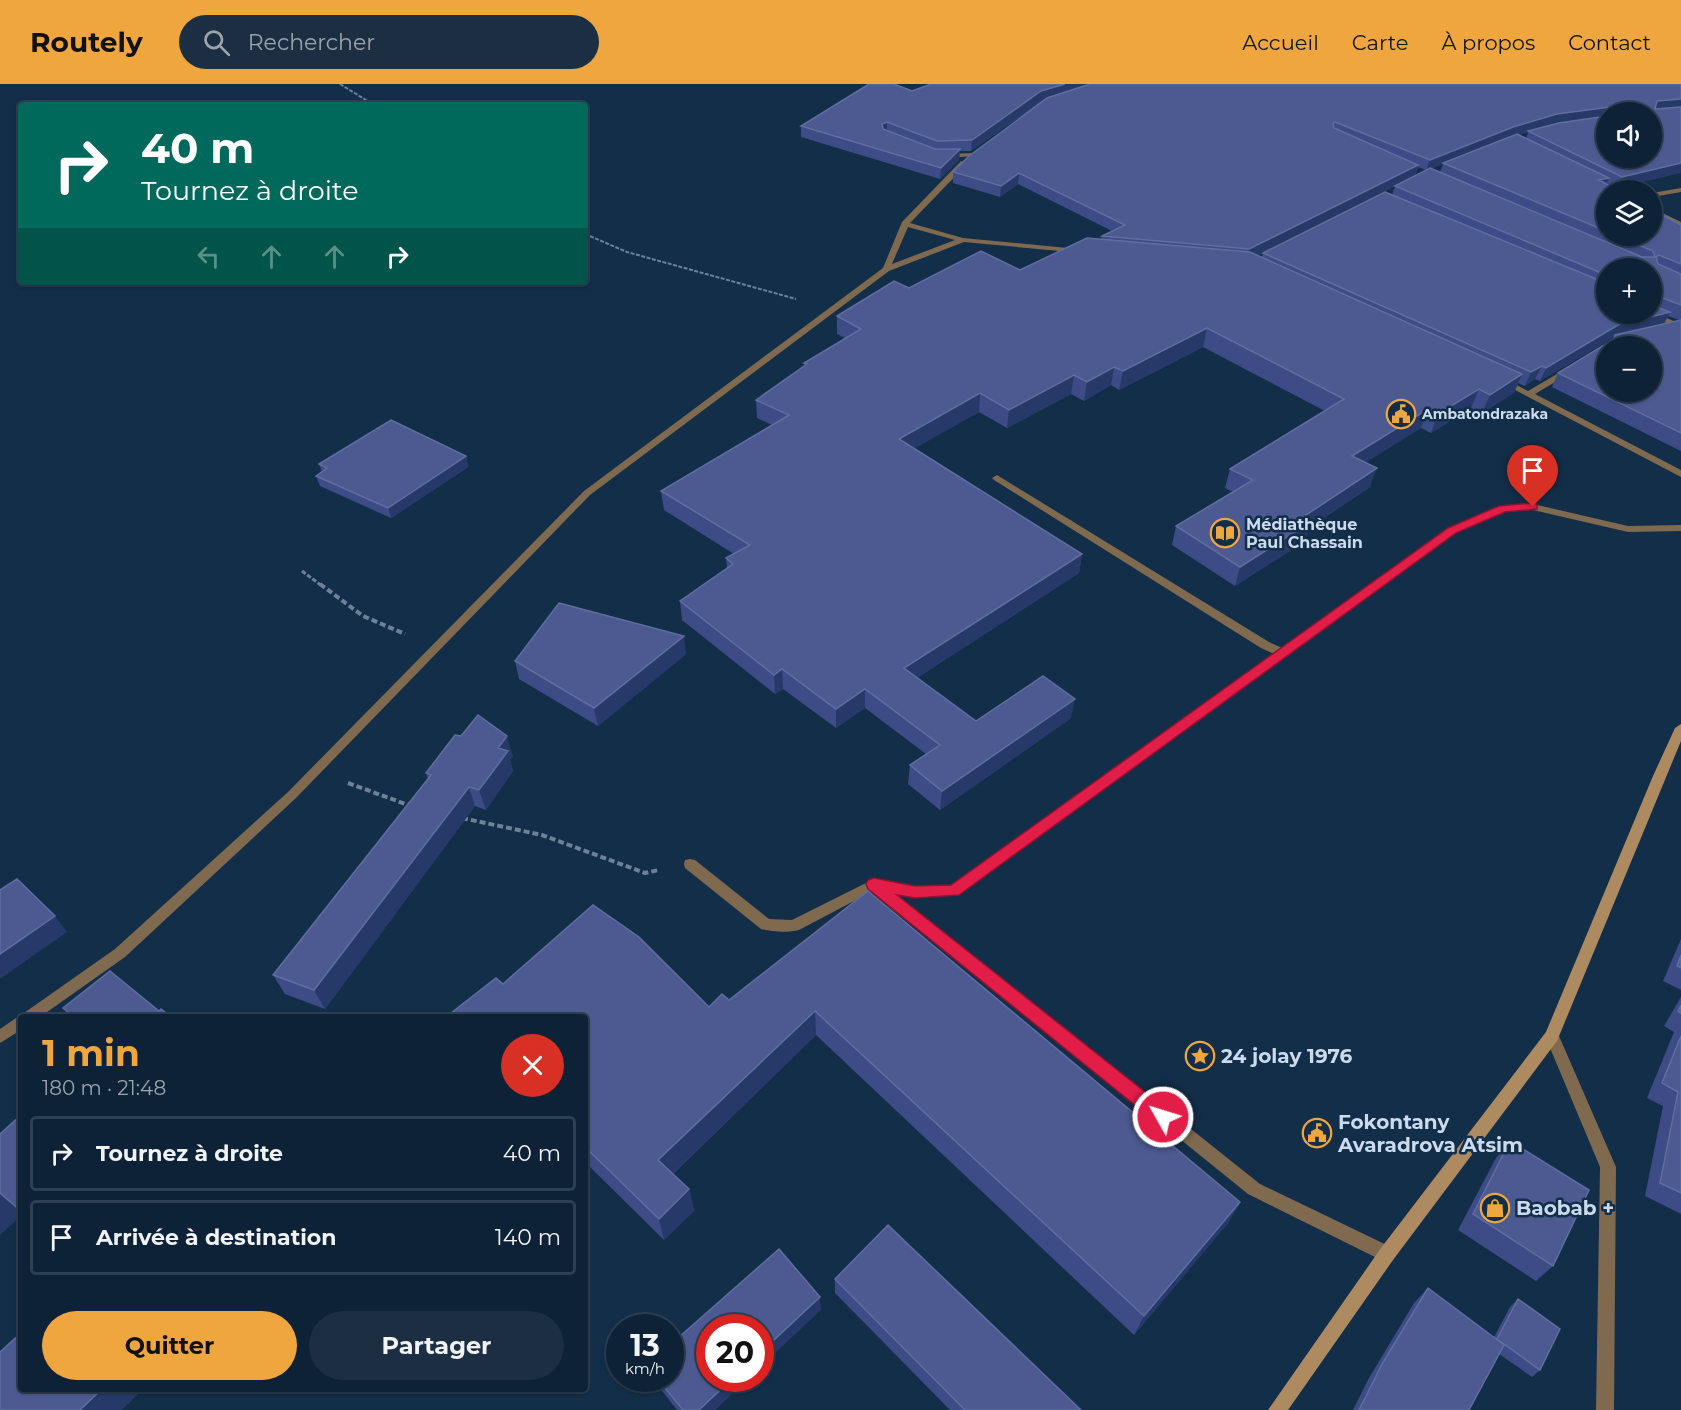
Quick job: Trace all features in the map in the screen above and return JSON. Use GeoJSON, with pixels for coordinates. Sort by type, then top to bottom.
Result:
{"type":"FeatureCollection","features":[{"type":"Feature","properties":{"kind":"main road"},"geometry":{"type":"LineString","coordinates":[[1277,1410],[1387,1254],[1552,1035],[1681,728]]}},
{"type":"Feature","properties":{"kind":"street"},"geometry":{"type":"LineString","coordinates":[[886,268],[905,224],[978,152],[935,156]]}},
{"type":"Feature","properties":{"kind":"street"},"geometry":{"type":"LineString","coordinates":[[1662,193],[1681,190]]}},
{"type":"Feature","properties":{"kind":"street"},"geometry":{"type":"LineString","coordinates":[[1662,215],[1681,225]]}},
{"type":"Feature","properties":{"kind":"street"},"geometry":{"type":"LineString","coordinates":[[905,224],[963,240],[1094,252]]}},
{"type":"Feature","properties":{"kind":"street"},"geometry":{"type":"LineString","coordinates":[[33,1014],[120,953],[316,771],[587,493],[886,268],[963,240]]}},
{"type":"Feature","properties":{"kind":"street"},"geometry":{"type":"LineString","coordinates":[[1662,320],[1680,327]]}},
{"type":"Feature","properties":{"kind":"street"},"geometry":{"type":"LineString","coordinates":[[1658,332],[1680,327]]}},
{"type":"Feature","properties":{"kind":"street"},"geometry":{"type":"LineString","coordinates":[[1529,394],[1578,365]]}},
{"type":"Feature","properties":{"kind":"street"},"geometry":{"type":"LineString","coordinates":[[1497,379],[1681,474]]}},
{"type":"Feature","properties":{"kind":"street"},"geometry":{"type":"LineString","coordinates":[[997,478],[1264,645],[1282,653]]}},
{"type":"Feature","properties":{"kind":"street"},"geometry":{"type":"LineString","coordinates":[[690,864],[766,925],[794,926],[874,884],[915,892],[954,891],[1452,531],[1503,509],[1533,507],[1628,529],[1681,528]]}},
{"type":"Feature","properties":{"kind":"street"},"geometry":{"type":"LineString","coordinates":[[874,884],[1254,1190],[1387,1254]]}},
{"type":"Feature","properties":{"kind":"street"},"geometry":{"type":"LineString","coordinates":[[0,1037],[18,1024]]}},
{"type":"Feature","properties":{"kind":"street"},"geometry":{"type":"LineString","coordinates":[[1552,1035],[1608,1167],[1605,1410]]}},
{"type":"Feature","properties":{"kind":"path"},"geometry":{"type":"LineString","coordinates":[[340,84],[369,102]]}},
{"type":"Feature","properties":{"kind":"path"},"geometry":{"type":"LineString","coordinates":[[588,235],[627,252],[832,309]]}},
{"type":"Feature","properties":{"kind":"path"},"geometry":{"type":"LineString","coordinates":[[302,571],[363,616],[436,648]]}},
{"type":"Feature","properties":{"kind":"path"},"geometry":{"type":"LineString","coordinates":[[316,771],[420,808]]}},
{"type":"Feature","properties":{"kind":"path"},"geometry":{"type":"LineString","coordinates":[[452,816],[543,835],[645,873],[690,864]]}},
{"type":"Feature","properties":{"kind":"building"},"geometry":{"type":"Polygon","coordinates":[[[869,84],[894,84],[912,91],[931,84],[1065,84],[1041,91],[972,140],[937,141],[887,122],[882,124],[883,129],[935,149],[960,149],[941,168],[801,126],[869,84]]]}},
{"type":"Feature","properties":{"kind":"building"},"geometry":{"type":"Polygon","coordinates":[[[1090,84],[1681,84],[1681,99],[1657,102],[1596,102],[1596,109],[1557,114],[1513,127],[1430,160],[1335,122],[1334,128],[1418,165],[1249,249],[1102,236],[1125,225],[1019,173],[1001,186],[953,172],[969,156],[1047,98],[1090,84]]]}},
{"type":"Feature","properties":{"kind":"building"},"geometry":{"type":"Polygon","coordinates":[[[1681,107],[1681,163],[1662,168],[1662,108],[1681,107]]]}},
{"type":"Feature","properties":{"kind":"building"},"geometry":{"type":"Polygon","coordinates":[[[1596,117],[1596,164],[1528,131],[1559,123],[1596,117]]]}},
{"type":"Feature","properties":{"kind":"building"},"geometry":{"type":"Polygon","coordinates":[[[1517,134],[1609,178],[1596,180],[1596,227],[1443,163],[1517,134]]]}},
{"type":"Feature","properties":{"kind":"building"},"geometry":{"type":"Polygon","coordinates":[[[1430,168],[1596,238],[1596,246],[1616,246],[1642,257],[1655,257],[1653,251],[1641,246],[1662,246],[1662,215],[1681,225],[1681,264],[1659,255],[1656,258],[1596,258],[1596,271],[1395,186],[1430,168]]]}},
{"type":"Feature","properties":{"kind":"building"},"geometry":{"type":"Polygon","coordinates":[[[1604,168],[1660,168],[1622,177],[1604,168]]]}},
{"type":"Feature","properties":{"kind":"building"},"geometry":{"type":"Polygon","coordinates":[[[1385,192],[1596,279],[1596,324],[1622,324],[1596,336],[1596,338],[1546,368],[1542,366],[1531,372],[1263,253],[1385,192]]]}},
{"type":"Feature","properties":{"kind":"building"},"geometry":{"type":"Polygon","coordinates":[[[1087,238],[1250,252],[1522,374],[1490,395],[1479,389],[1438,414],[1428,409],[1352,456],[1377,468],[1303,517],[1311,522],[1240,567],[1176,526],[1253,480],[1230,469],[1344,399],[1207,328],[1123,371],[1114,367],[1087,382],[1074,375],[1009,410],[980,393],[899,439],[1082,554],[904,668],[976,721],[1043,676],[1075,699],[942,791],[910,765],[940,745],[865,689],[836,709],[782,669],[774,675],[680,601],[733,564],[726,558],[750,545],[661,491],[789,415],[756,400],[807,364],[804,363],[861,329],[837,316],[894,281],[909,288],[981,251],[1020,270],[1087,238]]]}},
{"type":"Feature","properties":{"kind":"building"},"geometry":{"type":"Polygon","coordinates":[[[1662,266],[1681,274],[1681,305],[1662,298],[1662,266]]]}},
{"type":"Feature","properties":{"kind":"building"},"geometry":{"type":"Polygon","coordinates":[[[1681,320],[1681,433],[1617,402],[1662,402],[1662,336],[1615,336],[1681,320]]]}},
{"type":"Feature","properties":{"kind":"building"},"geometry":{"type":"Polygon","coordinates":[[[1596,350],[1596,392],[1558,373],[1596,350]]]}},
{"type":"Feature","properties":{"kind":"building"},"geometry":{"type":"Polygon","coordinates":[[[391,420],[466,456],[388,508],[316,476],[327,468],[319,464],[391,420]]]}},
{"type":"Feature","properties":{"kind":"building"},"geometry":{"type":"Polygon","coordinates":[[[559,603],[684,636],[594,708],[515,661],[559,603]]]}},
{"type":"Feature","properties":{"kind":"building"},"geometry":{"type":"Polygon","coordinates":[[[478,715],[507,736],[498,748],[508,751],[479,790],[469,787],[314,990],[273,975],[431,775],[426,773],[455,735],[461,736],[478,715]]]}},
{"type":"Feature","properties":{"kind":"building"},"geometry":{"type":"Polygon","coordinates":[[[17,879],[55,916],[0,954],[0,890],[17,879]]]}},
{"type":"Feature","properties":{"kind":"building"},"geometry":{"type":"Polygon","coordinates":[[[868,891],[1240,1202],[1144,1316],[815,1011],[658,1160],[689,1189],[659,1219],[588,1150],[588,1014],[450,1014],[496,978],[503,984],[593,905],[639,937],[709,1007],[722,994],[729,1000],[868,891]]]}},
{"type":"Feature","properties":{"kind":"building"},"geometry":{"type":"Polygon","coordinates":[[[1681,955],[1681,968],[1677,966],[1681,955]]]}},
{"type":"Feature","properties":{"kind":"building"},"geometry":{"type":"Polygon","coordinates":[[[110,971],[159,1011],[161,1009],[167,1014],[70,1014],[63,1008],[110,971]]]}},
{"type":"Feature","properties":{"kind":"building"},"geometry":{"type":"Polygon","coordinates":[[[1681,1036],[1681,1193],[1660,1183],[1678,1092],[1662,1083],[1681,1036]]]}},
{"type":"Feature","properties":{"kind":"building"},"geometry":{"type":"Polygon","coordinates":[[[18,1118],[18,1208],[0,1193],[0,1134],[18,1118]]]}},
{"type":"Feature","properties":{"kind":"building"},"geometry":{"type":"Polygon","coordinates":[[[1510,1141],[1589,1190],[1553,1266],[1473,1214],[1510,1141]]]}},
{"type":"Feature","properties":{"kind":"building"},"geometry":{"type":"Polygon","coordinates":[[[888,1225],[1081,1410],[965,1410],[835,1279],[888,1225]]]}},
{"type":"Feature","properties":{"kind":"building"},"geometry":{"type":"Polygon","coordinates":[[[779,1249],[820,1297],[774,1340],[774,1314],[705,1314],[779,1249]]]}},
{"type":"Feature","properties":{"kind":"building"},"geometry":{"type":"Polygon","coordinates":[[[1428,1288],[1504,1345],[1469,1410],[1359,1410],[1382,1364],[1428,1288]]]}},
{"type":"Feature","properties":{"kind":"building"},"geometry":{"type":"Polygon","coordinates":[[[1518,1299],[1560,1329],[1540,1370],[1497,1339],[1518,1299]]]}},
{"type":"Feature","properties":{"kind":"building"},"geometry":{"type":"Polygon","coordinates":[[[696,1322],[696,1392],[718,1392],[699,1410],[683,1410],[668,1392],[684,1392],[684,1333],[696,1322]]]}},
{"type":"Feature","properties":{"kind":"building"},"geometry":{"type":"Polygon","coordinates":[[[18,1336],[18,1392],[99,1392],[80,1410],[0,1410],[0,1352],[18,1336]]]}},
{"type":"Feature","properties":{"kind":"place","name":"Ambatondrazaka"},"geometry":{"type":"Point","coordinates":[1401,414]}},
{"type":"Feature","properties":{"kind":"place","name":"Médiathèque Paul Chassain"},"geometry":{"type":"Point","coordinates":[1225,533]}},
{"type":"Feature","properties":{"kind":"place","name":"24 jolay 1976"},"geometry":{"type":"Point","coordinates":[1200,1056]}},
{"type":"Feature","properties":{"kind":"place","name":"Fokontany Avaradrova Atsim"},"geometry":{"type":"Point","coordinates":[1317,1133]}},
{"type":"Feature","properties":{"kind":"place","name":"Baobab +"},"geometry":{"type":"Point","coordinates":[1495,1208]}},
{"type":"Feature","properties":{"kind":"route"},"geometry":{"type":"LineString","coordinates":[[1163,1117],[874,884],[915,892],[954,891],[1452,531],[1503,509],[1533,507]]}}]}
